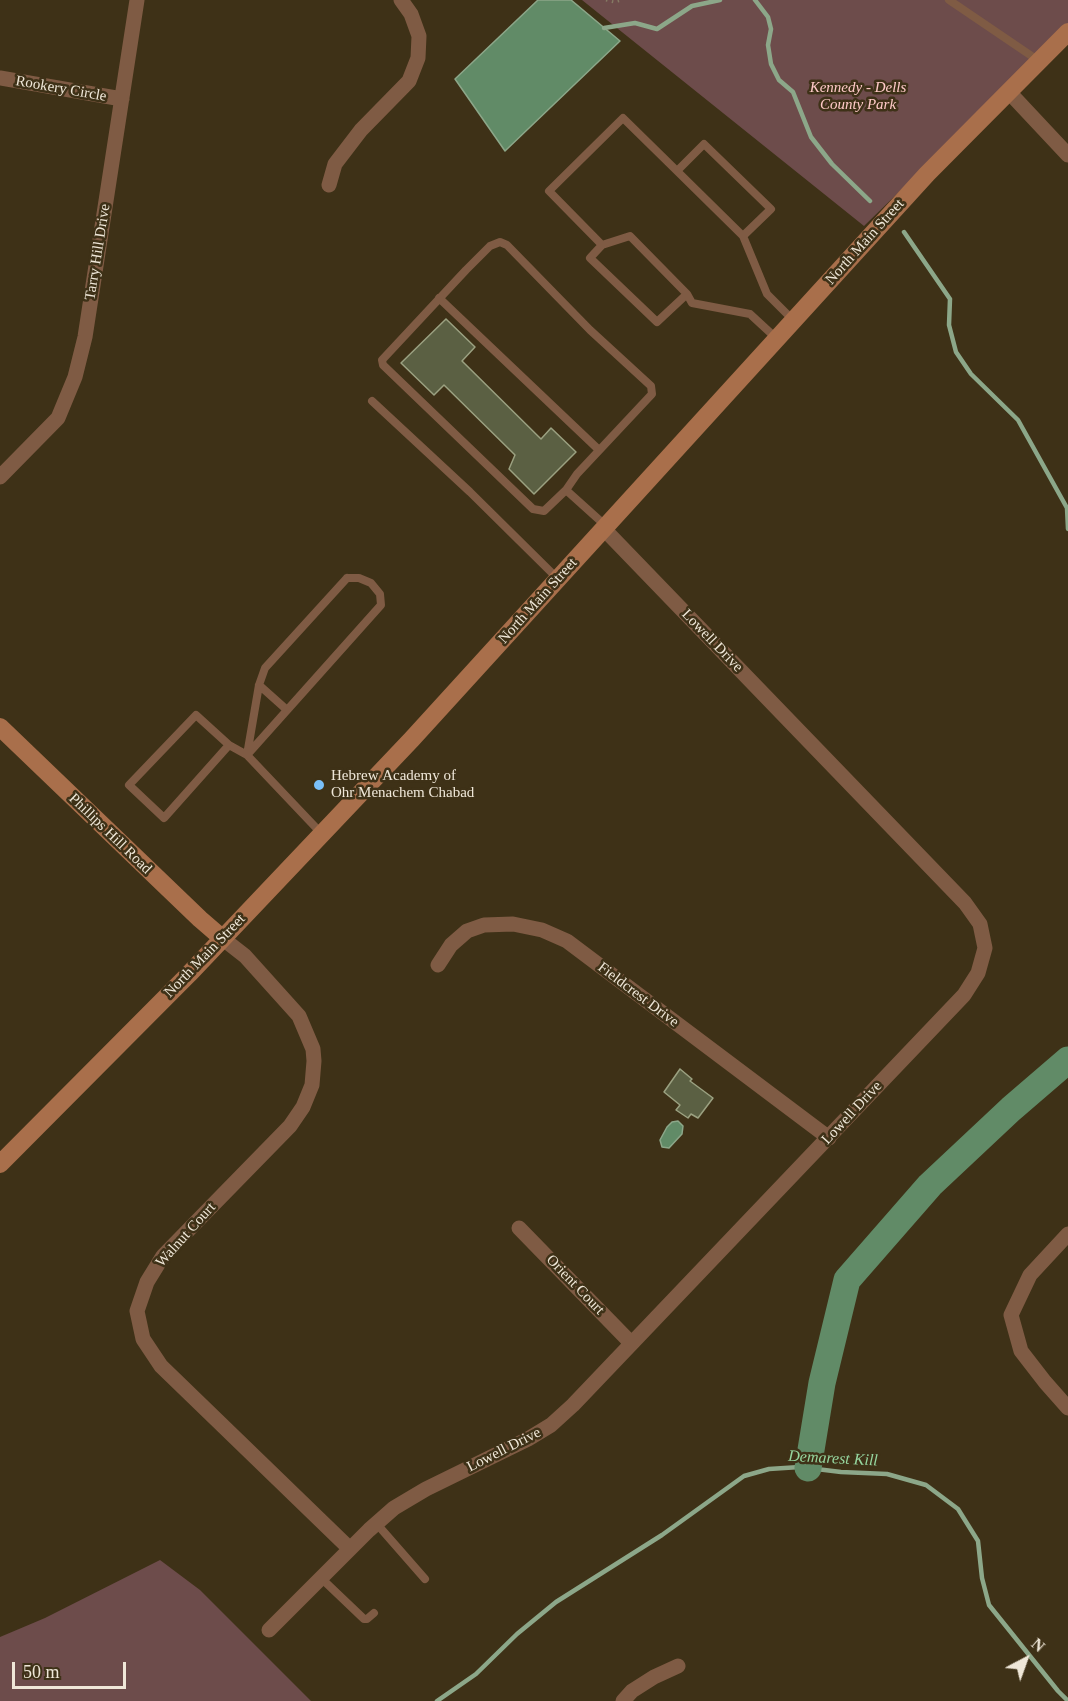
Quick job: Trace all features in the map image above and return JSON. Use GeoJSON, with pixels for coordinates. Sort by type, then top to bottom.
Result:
{"type":"FeatureCollection","features":[{"type":"Feature","properties":{"kind":"street","name":"Tarry Hill Drive"},"geometry":{"type":"LineString","coordinates":[[0,477],[58,418],[75,377],[85,337],[137,0]]}},
{"type":"Feature","properties":{"kind":"street"},"geometry":{"type":"LineString","coordinates":[[329,185],[335,164],[362,130],[409,81],[418,58],[419,36],[411,14],[401,0]]}},
{"type":"Feature","properties":{"kind":"street","name":"North Main Street"},"geometry":{"type":"LineString","coordinates":[[0,1164],[322,834],[437,712],[557,578],[606,528],[927,174],[1068,32]]}},
{"type":"Feature","properties":{"kind":"street","name":"Rookery Circle"},"geometry":{"type":"LineString","coordinates":[[0,78],[122,99]]}},
{"type":"Feature","properties":{"kind":"street"},"geometry":{"type":"LineString","coordinates":[[1008,91],[1068,155]]}},
{"type":"Feature","properties":{"kind":"street","name":"Lowell Drive"},"geometry":{"type":"LineString","coordinates":[[269,1630],[376,1523],[394,1508],[426,1489],[528,1439],[551,1425],[573,1405],[964,994],[978,973],[985,948],[980,924],[965,903],[606,528]]}},
{"type":"Feature","properties":{"kind":"street","name":"Phillips Hill Road"},"geometry":{"type":"LineString","coordinates":[[0,727],[222,938]]}},
{"type":"Feature","properties":{"kind":"street","name":"Fieldcrest Drive"},"geometry":{"type":"LineString","coordinates":[[438,964],[451,945],[467,931],[484,924],[513,924],[542,930],[567,941],[829,1138]]}},
{"type":"Feature","properties":{"kind":"street","name":"Walnut Court"},"geometry":{"type":"LineString","coordinates":[[222,938],[245,956],[299,1016],[313,1049],[315,1061],[312,1085],[303,1107],[290,1126],[163,1256],[147,1282],[137,1311],[143,1339],[161,1366],[350,1549]]}},
{"type":"Feature","properties":{"kind":"street","name":"Orient Court"},"geometry":{"type":"LineString","coordinates":[[519,1228],[631,1343]]}},
{"type":"Feature","properties":{"kind":"street"},"geometry":{"type":"LineString","coordinates":[[1068,1234],[1030,1275],[1011,1315],[1021,1351],[1068,1408]]}},
{"type":"Feature","properties":{"kind":"street"},"geometry":{"type":"LineString","coordinates":[[623,1701],[632,1691],[678,1666]]}},
{"type":"Feature","properties":{"kind":"lane"},"geometry":{"type":"LineString","coordinates":[[949,0],[1039,61]]}},
{"type":"Feature","properties":{"kind":"lane"},"geometry":{"type":"LineString","coordinates":[[602,245],[549,191],[623,118],[743,236],[767,294],[794,321]]}},
{"type":"Feature","properties":{"kind":"lane"},"geometry":{"type":"LineString","coordinates":[[677,171],[704,144],[771,209],[743,236]]}},
{"type":"Feature","properties":{"kind":"lane"},"geometry":{"type":"LineString","coordinates":[[687,294],[657,322],[590,258],[602,245],[630,236],[687,294],[692,303],[750,314],[777,339]]}},
{"type":"Feature","properties":{"kind":"lane"},"geometry":{"type":"LineString","coordinates":[[500,242],[507,245],[590,330],[651,386],[652,394],[599,450],[566,490],[544,512],[533,509],[383,365],[382,360],[490,246],[500,242]]}},
{"type":"Feature","properties":{"kind":"lane"},"geometry":{"type":"LineString","coordinates":[[439,298],[599,450]]}},
{"type":"Feature","properties":{"kind":"lane"},"geometry":{"type":"LineString","coordinates":[[372,401],[470,492],[557,578]]}},
{"type":"Feature","properties":{"kind":"lane"},"geometry":{"type":"LineString","coordinates":[[566,490],[606,528]]}},
{"type":"Feature","properties":{"kind":"lane"},"geometry":{"type":"LineString","coordinates":[[347,578],[359,578],[371,583],[380,594],[381,605],[247,755],[259,685],[265,668],[347,578]]}},
{"type":"Feature","properties":{"kind":"lane"},"geometry":{"type":"LineString","coordinates":[[259,685],[287,710]]}},
{"type":"Feature","properties":{"kind":"lane"},"geometry":{"type":"LineString","coordinates":[[229,745],[164,818],[129,785],[196,715],[229,745],[247,755],[322,834]]}},
{"type":"Feature","properties":{"kind":"lane"},"geometry":{"type":"LineString","coordinates":[[376,1523],[425,1579]]}},
{"type":"Feature","properties":{"kind":"lane"},"geometry":{"type":"LineString","coordinates":[[321,1578],[364,1619],[367,1620],[374,1613]]}},
{"type":"Feature","properties":{"kind":"path"},"geometry":{"type":"LineString","coordinates":[[606,0],[614,2],[622,0]]}},
{"type":"Feature","properties":{"kind":"green space","name":"Kennedy - Dells County Park"},"geometry":{"type":"Polygon","coordinates":[[[582,0],[1068,0],[1068,27],[864,226],[582,0]]]}},
{"type":"Feature","properties":{"kind":"green space"},"geometry":{"type":"Polygon","coordinates":[[[160,1560],[200,1590],[311,1701],[0,1701],[0,1637],[45,1618],[160,1560]]]}},
{"type":"Feature","properties":{"kind":"shaded area"},"geometry":{"type":"Polygon","coordinates":[[[538,0],[571,0],[620,41],[505,151],[455,79],[538,0]]]}},
{"type":"Feature","properties":{"kind":"shaded area"},"geometry":{"type":"Polygon","coordinates":[[[678,1121],[683,1126],[682,1134],[669,1148],[662,1147],[660,1140],[667,1127],[672,1122],[678,1121]]]}},
{"type":"Feature","properties":{"kind":"building"},"geometry":{"type":"Polygon","coordinates":[[[446,319],[475,347],[462,361],[541,439],[551,428],[576,452],[534,494],[509,469],[515,455],[444,385],[434,395],[401,363],[446,319]]]}},
{"type":"Feature","properties":{"kind":"building"},"geometry":{"type":"Polygon","coordinates":[[[680,1069],[692,1079],[690,1081],[713,1098],[698,1118],[691,1114],[688,1118],[676,1110],[680,1105],[664,1092],[680,1069]]]}},
{"type":"Feature","properties":{"kind":"waterway"},"geometry":{"type":"LineString","coordinates":[[604,28],[635,23],[657,29],[692,6],[720,0]]}},
{"type":"Feature","properties":{"kind":"waterway"},"geometry":{"type":"LineString","coordinates":[[755,0],[768,17],[771,29],[768,45],[771,64],[779,80],[793,92],[811,137],[832,164],[870,201]]}},
{"type":"Feature","properties":{"kind":"waterway"},"geometry":{"type":"LineString","coordinates":[[904,232],[950,299],[949,325],[956,352],[971,374],[1018,420],[1067,508],[1068,529]]}},
{"type":"Feature","properties":{"kind":"waterway"},"geometry":{"type":"LineString","coordinates":[[808,1468],[822,1383],[847,1280],[930,1185],[1011,1109],[1068,1060]]}},
{"type":"Feature","properties":{"kind":"waterway","name":"Demarest Kill"},"geometry":{"type":"LineString","coordinates":[[437,1701],[476,1674],[517,1634],[556,1602],[662,1535],[744,1476],[769,1469],[800,1467],[887,1474],[926,1485],[958,1509],[978,1541],[982,1578],[989,1605],[1068,1701]]}},
{"type":"Feature","properties":{"kind":"place","name":"Hebrew Academy of Ohr Menachem Chabad"},"geometry":{"type":"Point","coordinates":[319,785]}}]}
